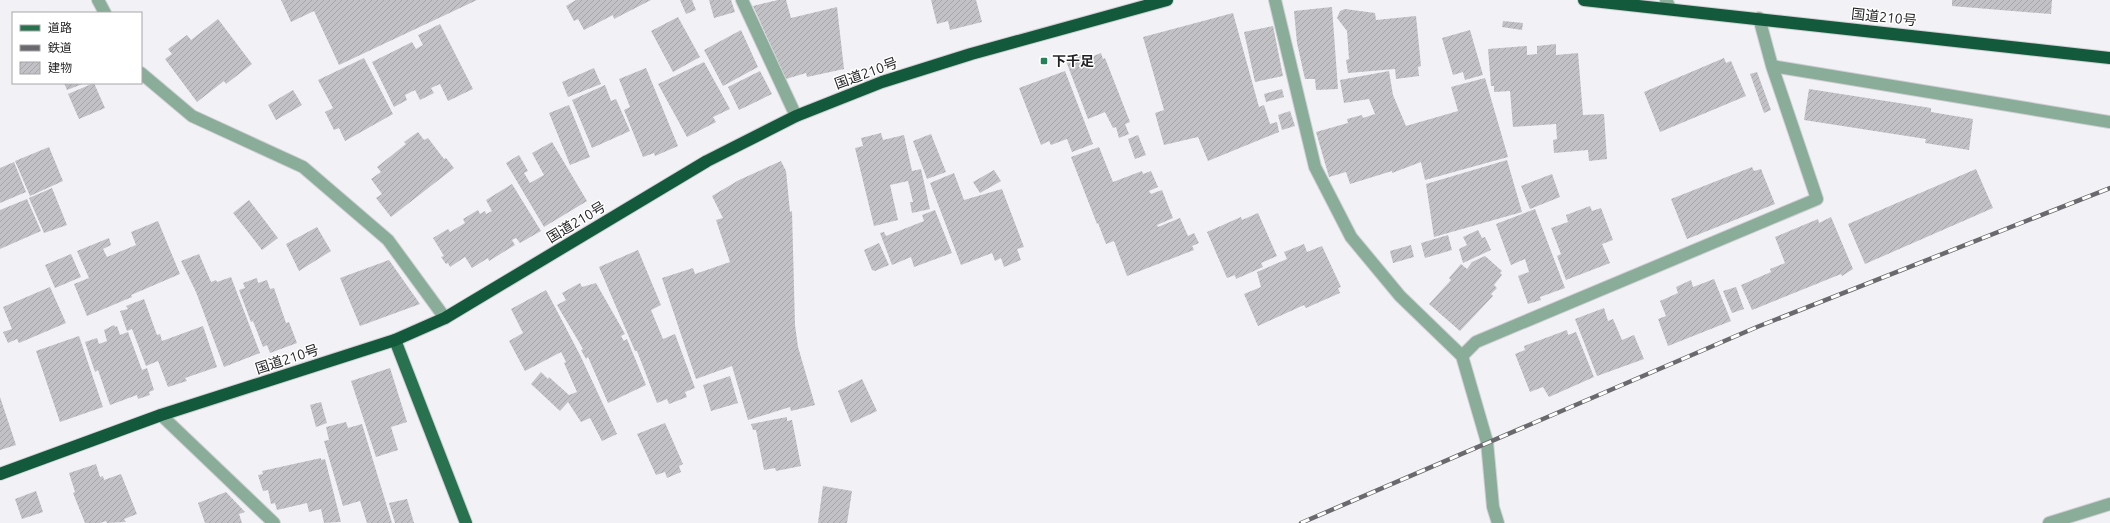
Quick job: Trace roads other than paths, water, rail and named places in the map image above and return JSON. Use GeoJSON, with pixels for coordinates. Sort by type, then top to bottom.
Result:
{"type":"FeatureCollection","features":[{"type":"Feature","properties":{"kind":"highway","name":"国道210号"},"geometry":{"type":"LineString","coordinates":[[0,474],[161,415],[395,340],[445,318],[707,161],[796,116],[882,82],[1167,0]]}},
{"type":"Feature","properties":{"kind":"highway","name":"国道210号"},"geometry":{"type":"LineString","coordinates":[[1584,0],[1668,4],[1759,18],[2110,58]]}},
{"type":"Feature","properties":{"kind":"main road"},"geometry":{"type":"LineString","coordinates":[[395,340],[466,523]]}},
{"type":"Feature","properties":{"kind":"street"},"geometry":{"type":"LineString","coordinates":[[98,0],[104,12]]}},
{"type":"Feature","properties":{"kind":"street"},"geometry":{"type":"LineString","coordinates":[[742,0],[796,116]]}},
{"type":"Feature","properties":{"kind":"street"},"geometry":{"type":"LineString","coordinates":[[1275,0],[1315,167],[1351,237],[1400,296],[1462,356],[1487,442],[1493,507],[1498,523]]}},
{"type":"Feature","properties":{"kind":"street"},"geometry":{"type":"LineString","coordinates":[[1462,356],[1476,342],[1817,199],[1772,66],[1759,18]]}},
{"type":"Feature","properties":{"kind":"street"},"geometry":{"type":"LineString","coordinates":[[1772,66],[2110,122]]}},
{"type":"Feature","properties":{"kind":"street"},"geometry":{"type":"LineString","coordinates":[[142,74],[192,116],[303,167],[388,240],[445,318]]}},
{"type":"Feature","properties":{"kind":"street"},"geometry":{"type":"LineString","coordinates":[[161,415],[274,523]]}},
{"type":"Feature","properties":{"kind":"street"},"geometry":{"type":"LineString","coordinates":[[2049,523],[2110,504]]}},
{"type":"Feature","properties":{"kind":"railway"},"geometry":{"type":"LineString","coordinates":[[1301,523],[1757,327],[2110,188]]}},
{"type":"Feature","properties":{"kind":"place","name":"下千足"},"geometry":{"type":"Point","coordinates":[1044,61]}}]}
